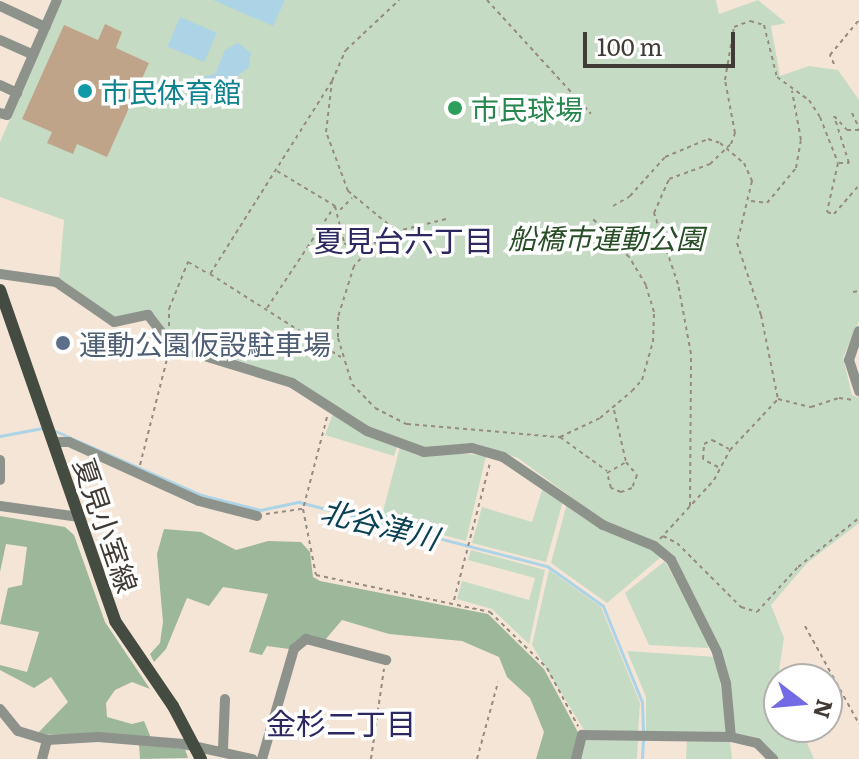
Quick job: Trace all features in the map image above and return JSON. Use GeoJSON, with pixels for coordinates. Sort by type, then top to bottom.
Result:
{"type":"FeatureCollection","features":[{"type":"Feature","properties":{"kind":"main road","name":"夏見小室線"},"geometry":{"type":"LineString","coordinates":[[0,290],[115,621],[198,753]]}},
{"type":"Feature","properties":{"kind":"street"},"geometry":{"type":"LineString","coordinates":[[0,113],[7,115],[57,0]]}},
{"type":"Feature","properties":{"kind":"street"},"geometry":{"type":"LineString","coordinates":[[0,6],[45,27]]}},
{"type":"Feature","properties":{"kind":"street"},"geometry":{"type":"LineString","coordinates":[[0,40],[33,55]]}},
{"type":"Feature","properties":{"kind":"street"},"geometry":{"type":"LineString","coordinates":[[0,85],[17,93]]}},
{"type":"Feature","properties":{"kind":"street"},"geometry":{"type":"LineString","coordinates":[[0,274],[56,282],[114,322],[148,315],[172,346],[292,383],[367,431],[424,452],[472,448],[515,463],[603,525],[654,546],[671,560],[717,652],[726,683],[731,737]]}},
{"type":"Feature","properties":{"kind":"street"},"geometry":{"type":"LineString","coordinates":[[859,331],[849,360],[859,391]]}},
{"type":"Feature","properties":{"kind":"street"},"geometry":{"type":"LineString","coordinates":[[50,433],[199,501],[257,516]]}},
{"type":"Feature","properties":{"kind":"street"},"geometry":{"type":"LineString","coordinates":[[0,460],[0,480]]}},
{"type":"Feature","properties":{"kind":"street"},"geometry":{"type":"LineString","coordinates":[[0,506],[79,517]]}},
{"type":"Feature","properties":{"kind":"street"},"geometry":{"type":"LineString","coordinates":[[262,759],[294,649],[306,639],[386,660]]}},
{"type":"Feature","properties":{"kind":"street"},"geometry":{"type":"LineString","coordinates":[[223,749],[225,699]]}},
{"type":"Feature","properties":{"kind":"street"},"geometry":{"type":"LineString","coordinates":[[0,709],[18,731],[47,740],[98,737],[198,753],[223,749],[252,759]]}},
{"type":"Feature","properties":{"kind":"street"},"geometry":{"type":"LineString","coordinates":[[576,759],[582,735],[731,737],[757,743],[773,759]]}},
{"type":"Feature","properties":{"kind":"street"},"geometry":{"type":"LineString","coordinates":[[42,759],[47,740]]}},
{"type":"Feature","properties":{"kind":"path"},"geometry":{"type":"LineString","coordinates":[[210,274],[359,33],[399,0]]}},
{"type":"Feature","properties":{"kind":"path"},"geometry":{"type":"LineString","coordinates":[[487,0],[591,114]]}},
{"type":"Feature","properties":{"kind":"path"},"geometry":{"type":"LineString","coordinates":[[834,64],[830,55],[859,20]]}},
{"type":"Feature","properties":{"kind":"path"},"geometry":{"type":"LineString","coordinates":[[690,506],[687,323],[654,213],[669,179],[710,164],[726,150],[735,133],[725,94],[734,27],[750,21],[764,25],[771,41],[772,67],[792,90],[815,107],[838,163],[827,212],[834,214],[859,185]]}},
{"type":"Feature","properties":{"kind":"path"},"geometry":{"type":"LineString","coordinates":[[332,81],[326,132],[338,175],[353,198],[394,229]]}},
{"type":"Feature","properties":{"kind":"path"},"geometry":{"type":"LineString","coordinates":[[750,201],[767,203],[796,168],[801,140],[790,101],[792,90]]}},
{"type":"Feature","properties":{"kind":"path"},"geometry":{"type":"LineString","coordinates":[[838,163],[849,163],[834,116],[847,130],[859,130],[852,113]]}},
{"type":"Feature","properties":{"kind":"path"},"geometry":{"type":"LineString","coordinates":[[613,206],[630,196],[665,157],[708,139],[749,170],[750,201],[737,243],[761,315],[778,399]]}},
{"type":"Feature","properties":{"kind":"path"},"geometry":{"type":"LineString","coordinates":[[276,171],[335,206],[339,211],[344,243],[363,255]]}},
{"type":"Feature","properties":{"kind":"path"},"geometry":{"type":"LineString","coordinates":[[339,211],[353,198]]}},
{"type":"Feature","properties":{"kind":"path"},"geometry":{"type":"LineString","coordinates":[[267,309],[335,206]]}},
{"type":"Feature","properties":{"kind":"path"},"geometry":{"type":"LineString","coordinates":[[446,219],[394,229],[363,255],[340,298],[343,358],[362,396],[407,424],[560,437],[608,471],[611,488],[627,491],[637,475],[626,462],[614,408]]}},
{"type":"Feature","properties":{"kind":"path"},"geometry":{"type":"LineString","coordinates":[[560,437],[614,408],[642,380],[653,342],[654,312],[640,273],[593,219]]}},
{"type":"Feature","properties":{"kind":"path"},"geometry":{"type":"LineString","coordinates":[[141,463],[172,346],[169,309],[188,262],[343,358]]}},
{"type":"Feature","properties":{"kind":"path"},"geometry":{"type":"LineString","coordinates":[[853,292],[859,291]]}},
{"type":"Feature","properties":{"kind":"path"},"geometry":{"type":"LineString","coordinates":[[778,399],[807,407],[839,398],[859,401]]}},
{"type":"Feature","properties":{"kind":"path"},"geometry":{"type":"LineString","coordinates":[[654,546],[714,480],[718,467],[730,450],[778,399]]}},
{"type":"Feature","properties":{"kind":"path"},"geometry":{"type":"LineString","coordinates":[[330,408],[303,509],[320,578],[425,601],[454,601],[490,612],[532,650],[582,735]]}},
{"type":"Feature","properties":{"kind":"path"},"geometry":{"type":"LineString","coordinates":[[702,449],[712,440],[730,450]]}},
{"type":"Feature","properties":{"kind":"path"},"geometry":{"type":"LineString","coordinates":[[691,446],[702,449]]}},
{"type":"Feature","properties":{"kind":"path"},"geometry":{"type":"LineString","coordinates":[[702,449],[703,459],[718,467]]}},
{"type":"Feature","properties":{"kind":"path"},"geometry":{"type":"LineString","coordinates":[[454,601],[492,454]]}},
{"type":"Feature","properties":{"kind":"path"},"geometry":{"type":"LineString","coordinates":[[608,471],[626,462]]}},
{"type":"Feature","properties":{"kind":"path"},"geometry":{"type":"LineString","coordinates":[[257,516],[303,509]]}},
{"type":"Feature","properties":{"kind":"path"},"geometry":{"type":"LineString","coordinates":[[663,536],[677,543],[741,607],[757,612],[798,567],[859,518]]}},
{"type":"Feature","properties":{"kind":"path"},"geometry":{"type":"LineString","coordinates":[[805,626],[859,724]]}},
{"type":"Feature","properties":{"kind":"path"},"geometry":{"type":"LineString","coordinates":[[371,759],[386,660]]}},
{"type":"Feature","properties":{"kind":"path"},"geometry":{"type":"LineString","coordinates":[[477,759],[498,682]]}},
{"type":"Feature","properties":{"kind":"green space","name":"船橋市運動公園"},"geometry":{"type":"Polygon","coordinates":[[[62,0],[716,0],[719,14],[758,0],[786,23],[771,26],[780,76],[809,66],[838,70],[859,100],[859,321],[843,358],[852,395],[859,398],[859,523],[807,563],[771,605],[784,638],[780,663],[763,663],[763,743],[807,743],[814,759],[776,759],[755,738],[736,733],[728,676],[672,554],[605,522],[518,458],[476,444],[429,449],[365,425],[306,388],[176,343],[154,315],[114,319],[59,279],[64,220],[0,197],[0,142],[62,0]]]}},
{"type":"Feature","properties":{"kind":"green space"},"geometry":{"type":"Polygon","coordinates":[[[333,414],[397,447],[394,456],[325,435],[333,414]]]}},
{"type":"Feature","properties":{"kind":"green space"},"geometry":{"type":"Polygon","coordinates":[[[400,447],[486,456],[466,541],[381,519],[400,447]]]}},
{"type":"Feature","properties":{"kind":"green space"},"geometry":{"type":"Polygon","coordinates":[[[543,487],[563,501],[546,562],[472,543],[482,507],[532,522],[543,487]]]}},
{"type":"Feature","properties":{"kind":"green space"},"geometry":{"type":"Polygon","coordinates":[[[567,503],[658,552],[661,557],[607,603],[551,563],[567,503]]]}},
{"type":"Feature","properties":{"kind":"green space"},"geometry":{"type":"Polygon","coordinates":[[[0,516],[65,527],[74,535],[105,622],[150,689],[132,682],[115,690],[106,703],[107,717],[132,724],[144,721],[151,738],[37,734],[68,702],[51,677],[34,688],[0,670],[0,665],[27,672],[39,632],[0,624],[8,588],[22,585],[27,547],[6,544],[0,572],[0,516]]]}},
{"type":"Feature","properties":{"kind":"green space"},"geometry":{"type":"Polygon","coordinates":[[[164,529],[201,532],[236,550],[268,541],[301,542],[310,552],[313,577],[320,581],[488,614],[544,669],[580,736],[573,759],[536,759],[544,732],[530,698],[507,677],[499,657],[462,641],[389,634],[342,620],[325,640],[289,649],[267,646],[262,655],[249,652],[268,594],[223,587],[209,606],[187,598],[166,649],[154,662],[150,654],[160,643],[163,622],[157,554],[164,529]]]}},
{"type":"Feature","properties":{"kind":"green space"},"geometry":{"type":"Polygon","coordinates":[[[471,550],[545,570],[529,644],[492,609],[457,599],[462,581],[529,600],[535,578],[468,560],[471,550]]]}},
{"type":"Feature","properties":{"kind":"green space"},"geometry":{"type":"Polygon","coordinates":[[[665,561],[708,648],[649,645],[625,593],[665,561]]]}},
{"type":"Feature","properties":{"kind":"green space"},"geometry":{"type":"Polygon","coordinates":[[[549,570],[601,607],[640,703],[638,732],[584,730],[532,645],[549,570]]]}},
{"type":"Feature","properties":{"kind":"green space"},"geometry":{"type":"Polygon","coordinates":[[[627,651],[716,657],[728,732],[646,732],[646,697],[627,651]]]}},
{"type":"Feature","properties":{"kind":"green space"},"geometry":{"type":"Polygon","coordinates":[[[638,737],[637,759],[579,759],[584,739],[638,737]]]}},
{"type":"Feature","properties":{"kind":"green space"},"geometry":{"type":"Polygon","coordinates":[[[687,739],[730,742],[732,759],[686,759],[687,739]]]}},
{"type":"Feature","properties":{"kind":"green space"},"geometry":{"type":"Polygon","coordinates":[[[139,744],[185,749],[188,758],[140,759],[139,744]]]}},
{"type":"Feature","properties":{"kind":"water"},"geometry":{"type":"Polygon","coordinates":[[[213,0],[285,0],[273,26],[213,0]]]}},
{"type":"Feature","properties":{"kind":"water"},"geometry":{"type":"Polygon","coordinates":[[[180,17],[217,33],[204,62],[167,46],[180,17]]]}},
{"type":"Feature","properties":{"kind":"water"},"geometry":{"type":"Polygon","coordinates":[[[238,43],[251,53],[249,67],[217,91],[205,92],[203,77],[215,74],[225,50],[238,43]]]}},
{"type":"Feature","properties":{"kind":"building","name":"市民体育館"},"geometry":{"type":"Polygon","coordinates":[[[105,24],[122,32],[116,48],[149,63],[107,157],[77,144],[73,154],[47,143],[52,132],[22,119],[64,25],[98,40],[105,24]]]}},
{"type":"Feature","properties":{"kind":"waterway","name":"北谷津川"},"geometry":{"type":"LineString","coordinates":[[0,436],[42,428]]}},
{"type":"Feature","properties":{"kind":"waterway","name":"北谷津川"},"geometry":{"type":"LineString","coordinates":[[53,430],[201,495],[260,510],[299,502],[547,566],[603,606],[642,702],[643,731]]}},
{"type":"Feature","properties":{"kind":"waterway","name":"北谷津川"},"geometry":{"type":"LineString","coordinates":[[642,759],[643,739]]}},
{"type":"Feature","properties":{"kind":"place","name":"市民体育館"},"geometry":{"type":"Point","coordinates":[85,91]}},
{"type":"Feature","properties":{"kind":"place","name":"市民球場"},"geometry":{"type":"Point","coordinates":[455,108]}},
{"type":"Feature","properties":{"kind":"place","name":"運動公園仮設駐車場"},"geometry":{"type":"Point","coordinates":[63,343]}},
{"type":"Feature","properties":{"kind":"district","name":"夏見台六丁目"},"geometry":{"type":"Point","coordinates":[404,239]}},
{"type":"Feature","properties":{"kind":"district","name":"金杉二丁目"},"geometry":{"type":"Point","coordinates":[341,722]}}]}
